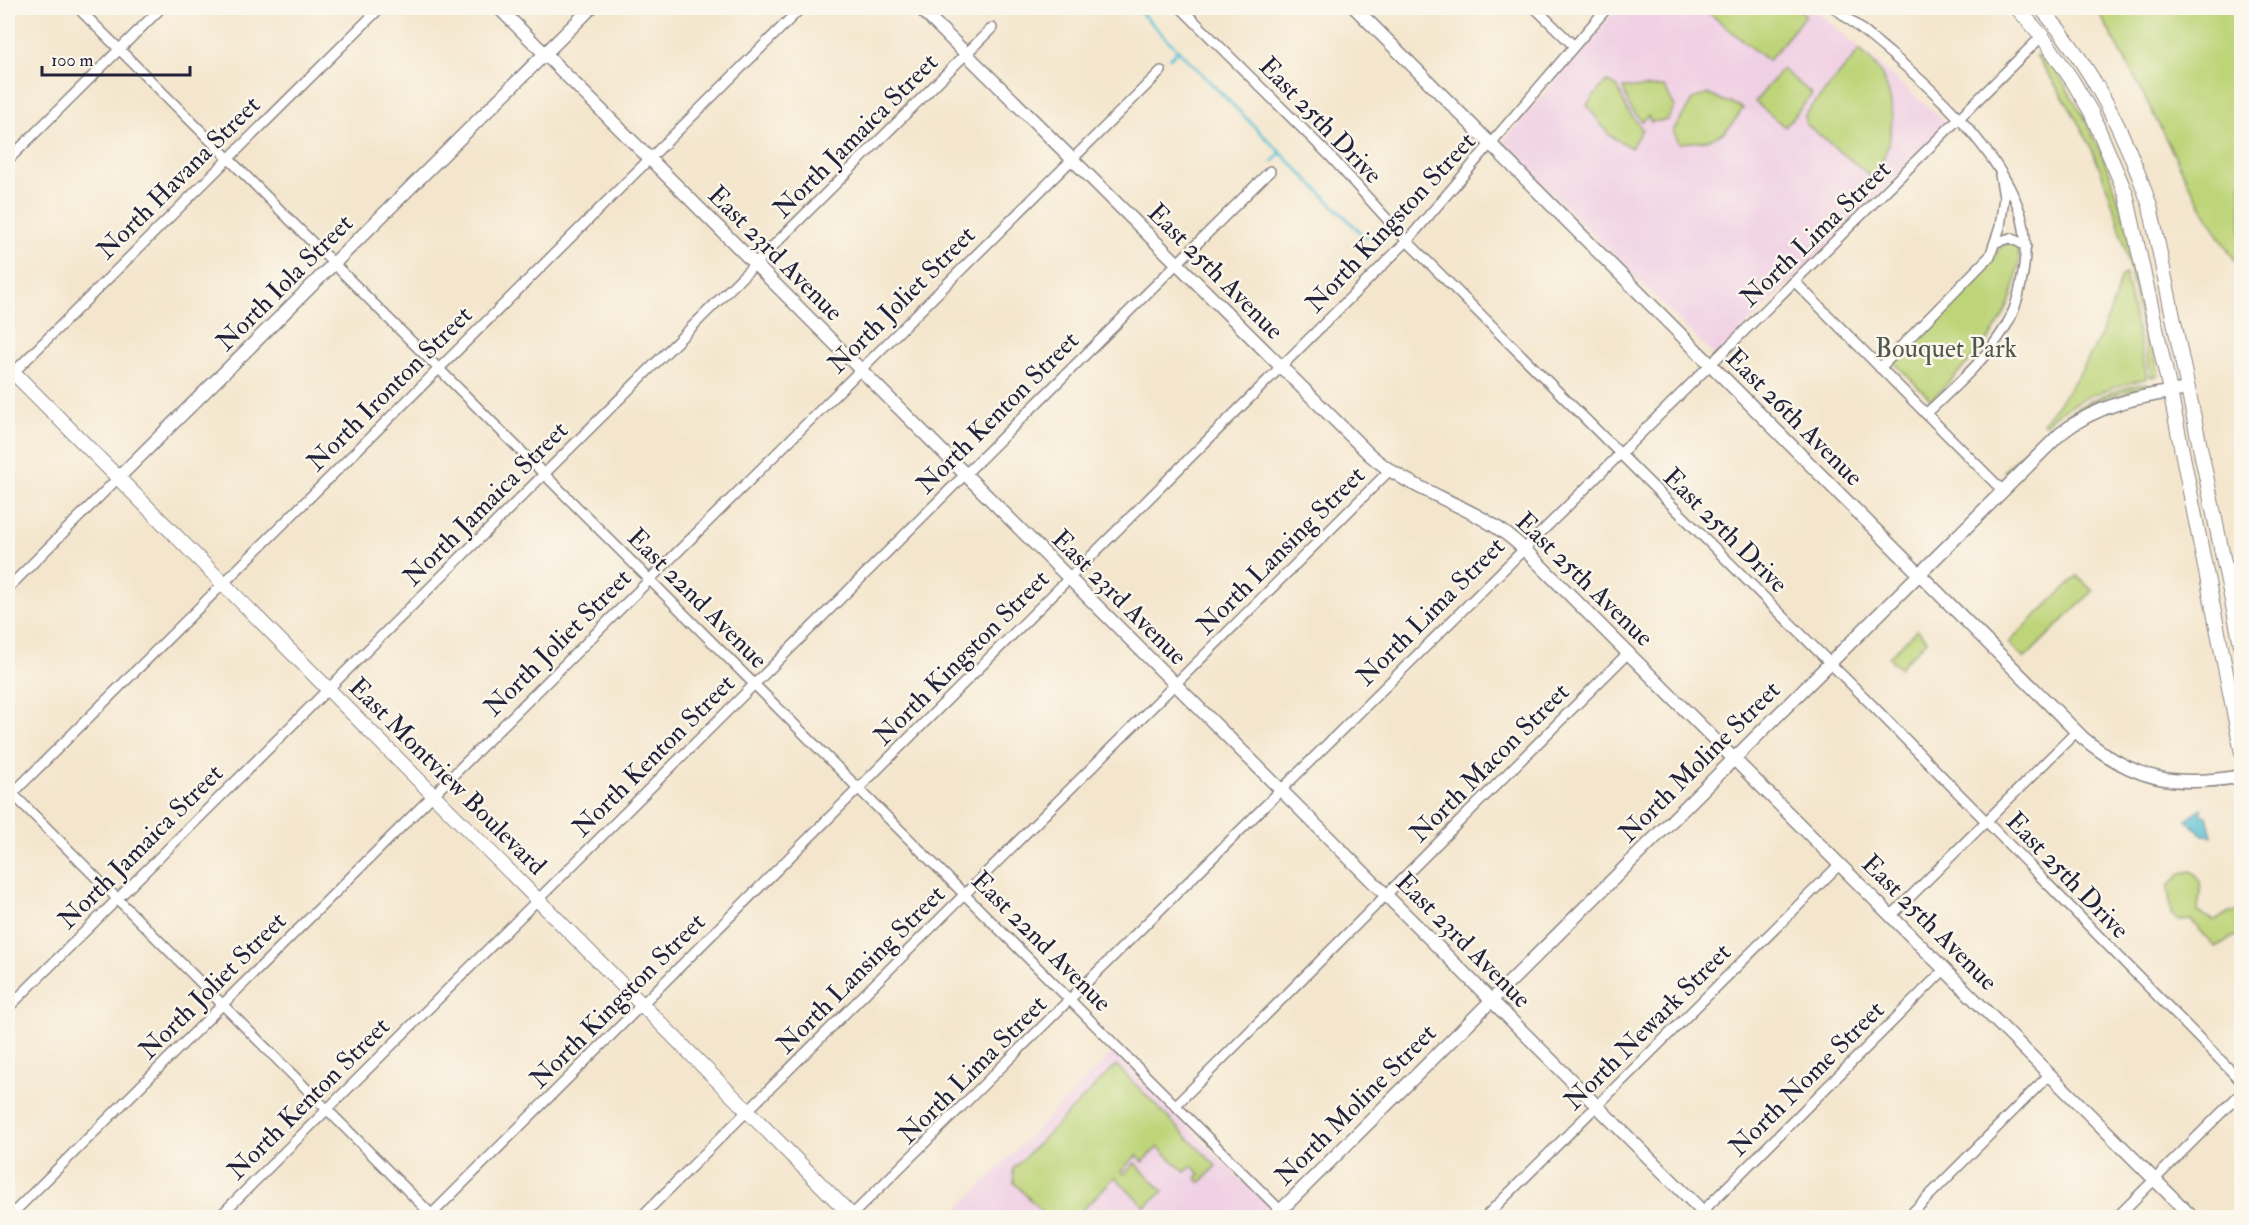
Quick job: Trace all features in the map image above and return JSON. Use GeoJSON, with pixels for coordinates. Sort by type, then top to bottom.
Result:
{"type":"FeatureCollection","features":[{"type":"Feature","properties":{"kind":"main road"},"geometry":{"type":"LineString","coordinates":[[2017,8],[2042,36],[2091,112],[2126,194],[2170,392],[2241,753]]}},
{"type":"Feature","properties":{"kind":"main road"},"geometry":{"type":"LineString","coordinates":[[2041,8],[2079,56],[2098,86],[2129,149],[2141,180],[2157,234],[2241,650]]}},
{"type":"Feature","properties":{"kind":"main road","name":"East Montview Boulevard"},"geometry":{"type":"LineString","coordinates":[[9,373],[118,478],[852,1217]]}},
{"type":"Feature","properties":{"kind":"street","name":"East 22nd Avenue"},"geometry":{"type":"LineString","coordinates":[[78,8],[1176,1105],[1281,1215]]}},
{"type":"Feature","properties":{"kind":"street"},"geometry":{"type":"LineString","coordinates":[[8,160],[161,8]]}},
{"type":"Feature","properties":{"kind":"street","name":"North Havana Street"},"geometry":{"type":"LineString","coordinates":[[9,373],[380,8]]}},
{"type":"Feature","properties":{"kind":"street","name":"East 23rd Avenue"},"geometry":{"type":"LineString","coordinates":[[499,8],[1597,1105],[1703,1215]]}},
{"type":"Feature","properties":{"kind":"street","name":"North Iola Street"},"geometry":{"type":"LineString","coordinates":[[8,588],[591,8]]}},
{"type":"Feature","properties":{"kind":"street","name":"North Ironton Street"},"geometry":{"type":"LineString","coordinates":[[9,794],[801,8]]}},
{"type":"Feature","properties":{"kind":"street","name":"East 25th Avenue"},"geometry":{"type":"LineString","coordinates":[[920,8],[1369,454],[1389,471],[1485,518],[1524,548],[2193,1218]]}},
{"type":"Feature","properties":{"kind":"street","name":"East 25th Drive"},"geometry":{"type":"LineString","coordinates":[[1181,8],[1330,156],[1407,241],[1829,662],[2241,1082]]}},
{"type":"Feature","properties":{"kind":"street","name":"East 26th Avenue"},"geometry":{"type":"LineString","coordinates":[[1355,8],[2077,731],[2112,760],[2147,775],[2192,781],[2241,776]]}},
{"type":"Feature","properties":{"kind":"street"},"geometry":{"type":"LineString","coordinates":[[1535,8],[1574,46]]}},
{"type":"Feature","properties":{"kind":"street","name":"North Kingston Street"},"geometry":{"type":"LineString","coordinates":[[432,1216],[1407,241],[1607,8]]}},
{"type":"Feature","properties":{"kind":"street"},"geometry":{"type":"LineString","coordinates":[[1835,8],[1908,68],[1959,121],[1998,167],[2021,213],[2026,246],[2025,267],[2016,307],[2007,325],[1971,369],[1926,414]]}},
{"type":"Feature","properties":{"kind":"street","name":"North Jamaica Street"},"geometry":{"type":"LineString","coordinates":[[8,1008],[992,28]]}},
{"type":"Feature","properties":{"kind":"street","name":"North Lima Street"},"geometry":{"type":"LineString","coordinates":[[852,1217],[1280,788],[1959,121],[2042,36]]}},
{"type":"Feature","properties":{"kind":"street","name":"North Joliet Street"},"geometry":{"type":"LineString","coordinates":[[10,1215],[1161,71]]}},
{"type":"Feature","properties":{"kind":"street"},"geometry":{"type":"LineString","coordinates":[[1880,368],[1975,274],[1990,256],[1996,242],[2004,197],[1998,167]]}},
{"type":"Feature","properties":{"kind":"street","name":"North Kenton Street"},"geometry":{"type":"LineString","coordinates":[[218,1218],[1270,171]]}},
{"type":"Feature","properties":{"kind":"street"},"geometry":{"type":"LineString","coordinates":[[1996,242],[2010,238],[2026,246]]}},
{"type":"Feature","properties":{"kind":"street"},"geometry":{"type":"LineString","coordinates":[[1795,282],[2003,491]]}},
{"type":"Feature","properties":{"kind":"street","name":"North Moline Street"},"geometry":{"type":"LineString","coordinates":[[1281,1215],[1491,999],[2060,434],[2082,417],[2113,404],[2187,389]]}},
{"type":"Feature","properties":{"kind":"street","name":"North Lansing Street"},"geometry":{"type":"LineString","coordinates":[[640,1218],[1389,471]]}},
{"type":"Feature","properties":{"kind":"street","name":"North Macon Street"},"geometry":{"type":"LineString","coordinates":[[1176,1105],[1629,652]]}},
{"type":"Feature","properties":{"kind":"street"},"geometry":{"type":"LineString","coordinates":[[1892,915],[2077,731]]}},
{"type":"Feature","properties":{"kind":"street"},"geometry":{"type":"LineString","coordinates":[[9,794],[432,1216]]}},
{"type":"Feature","properties":{"kind":"street","name":"North Newark Street"},"geometry":{"type":"LineString","coordinates":[[1484,1218],[1840,864]]}},
{"type":"Feature","properties":{"kind":"street","name":"North Nome Street"},"geometry":{"type":"LineString","coordinates":[[1703,1215],[1945,969]]}},
{"type":"Feature","properties":{"kind":"street"},"geometry":{"type":"LineString","coordinates":[[1907,1218],[2050,1074]]}},
{"type":"Feature","properties":{"kind":"street"},"geometry":{"type":"LineString","coordinates":[[2116,1218],[2241,1092]]}},
{"type":"Feature","properties":{"kind":"shaded area"},"geometry":{"type":"Polygon","coordinates":[[[1618,8],[1813,8],[1949,125],[1715,357],[1502,143],[1618,8]]]}},
{"type":"Feature","properties":{"kind":"shaded area"},"geometry":{"type":"Polygon","coordinates":[[[1113,1052],[1269,1207],[1258,1218],[949,1218],[1113,1052]]]}},
{"type":"Feature","properties":{"kind":"green space"},"geometry":{"type":"Polygon","coordinates":[[[1703,8],[1797,8],[1806,15],[1768,61],[1703,8]]]}},
{"type":"Feature","properties":{"kind":"green space"},"geometry":{"type":"Polygon","coordinates":[[[2096,8],[2241,8],[2241,269],[2201,206],[2096,8]]]}},
{"type":"Feature","properties":{"kind":"green space"},"geometry":{"type":"Polygon","coordinates":[[[1860,50],[1883,78],[1892,111],[1888,145],[1873,178],[1806,124],[1805,115],[1860,50]]]}},
{"type":"Feature","properties":{"kind":"green space"},"geometry":{"type":"Polygon","coordinates":[[[2041,54],[2048,57],[2083,115],[2111,176],[2129,234],[2159,376],[2151,377],[2128,262],[2103,177],[2080,125],[2036,55],[2041,54]]]}},
{"type":"Feature","properties":{"kind":"green space"},"geometry":{"type":"Polygon","coordinates":[[[1782,69],[1812,94],[1785,127],[1755,102],[1782,69]]]}},
{"type":"Feature","properties":{"kind":"green space"},"geometry":{"type":"Polygon","coordinates":[[[1606,81],[1618,87],[1626,108],[1642,129],[1631,148],[1609,135],[1587,105],[1606,81]]]}},
{"type":"Feature","properties":{"kind":"green space"},"geometry":{"type":"Polygon","coordinates":[[[1664,87],[1675,107],[1667,120],[1651,122],[1648,116],[1642,122],[1629,106],[1623,88],[1664,87]]]}},
{"type":"Feature","properties":{"kind":"green space"},"geometry":{"type":"Polygon","coordinates":[[[1706,94],[1743,108],[1730,126],[1717,136],[1701,141],[1679,143],[1673,131],[1693,99],[1706,94]]]}},
{"type":"Feature","properties":{"kind":"green space","name":"Bouquet Park"},"geometry":{"type":"Polygon","coordinates":[[[2008,242],[2017,247],[2019,263],[2011,298],[2004,315],[1971,360],[1931,400],[1893,361],[1986,269],[1999,249],[2008,242]]]}},
{"type":"Feature","properties":{"kind":"green space"},"geometry":{"type":"Polygon","coordinates":[[[2125,274],[2147,378],[2081,400],[2045,424],[2043,422],[2070,388],[2091,354],[2108,317],[2121,276],[2125,274]]]}},
{"type":"Feature","properties":{"kind":"green space"},"geometry":{"type":"Polygon","coordinates":[[[2147,383],[2148,386],[2099,399],[2067,416],[2007,473],[2004,471],[2052,425],[2084,404],[2123,389],[2147,383]]]}},
{"type":"Feature","properties":{"kind":"green space"},"geometry":{"type":"Polygon","coordinates":[[[2077,576],[2093,591],[2024,659],[2008,643],[2077,576]]]}},
{"type":"Feature","properties":{"kind":"green space"},"geometry":{"type":"Polygon","coordinates":[[[1917,629],[1927,640],[1899,668],[1889,657],[1917,629]]]}},
{"type":"Feature","properties":{"kind":"green space"},"geometry":{"type":"Polygon","coordinates":[[[2191,871],[2199,879],[2201,889],[2198,912],[2215,921],[2229,912],[2238,912],[2241,915],[2241,933],[2215,947],[2191,920],[2180,921],[2171,914],[2168,886],[2182,873],[2191,871]]]}},
{"type":"Feature","properties":{"kind":"green space"},"geometry":{"type":"Polygon","coordinates":[[[1116,1065],[1216,1166],[1200,1183],[1196,1178],[1200,1174],[1192,1166],[1185,1172],[1158,1147],[1143,1162],[1137,1155],[1121,1171],[1124,1174],[1135,1163],[1163,1191],[1145,1207],[1115,1177],[1080,1212],[1082,1217],[1047,1217],[1014,1183],[1013,1169],[1116,1065]]]}},
{"type":"Feature","properties":{"kind":"water"},"geometry":{"type":"Polygon","coordinates":[[[2202,808],[2202,815],[2207,816],[2212,836],[2203,835],[2186,819],[2202,808]]]}},
{"type":"Feature","properties":{"kind":"waterway"},"geometry":{"type":"LineString","coordinates":[[1136,8],[1364,236],[1373,236]]}},
{"type":"Feature","properties":{"kind":"waterway"},"geometry":{"type":"LineString","coordinates":[[1170,58],[1178,50]]}},
{"type":"Feature","properties":{"kind":"waterway"},"geometry":{"type":"LineString","coordinates":[[1272,162],[1281,153]]}}]}
